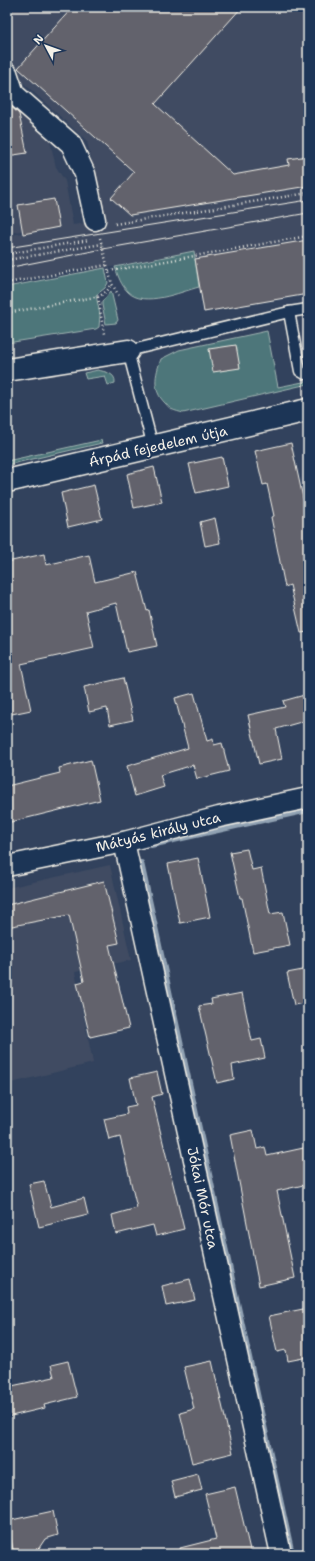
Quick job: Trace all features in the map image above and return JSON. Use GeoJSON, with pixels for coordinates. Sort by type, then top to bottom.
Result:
{"type":"FeatureCollection","features":[{"type":"Feature","properties":{"kind":"main road"},"geometry":{"type":"LineString","coordinates":[[7,370],[128,351]]}},
{"type":"Feature","properties":{"kind":"main road","name":"Árpád fejedelem útja"},"geometry":{"type":"LineString","coordinates":[[7,481],[308,410]]}},
{"type":"Feature","properties":{"kind":"street"},"geometry":{"type":"LineString","coordinates":[[7,73],[11,96],[71,144],[84,174],[97,228]]}},
{"type":"Feature","properties":{"kind":"street","name":"Mátyás király utca"},"geometry":{"type":"LineString","coordinates":[[7,866],[124,842],[220,817],[308,798]]}},
{"type":"Feature","properties":{"kind":"street","name":"Jókai Mór utca"},"geometry":{"type":"LineString","coordinates":[[124,842],[281,1554]]}},
{"type":"Feature","properties":{"kind":"lane"},"geometry":{"type":"LineString","coordinates":[[153,447],[128,351],[289,312],[308,309]]}},
{"type":"Feature","properties":{"kind":"lane"},"geometry":{"type":"LineString","coordinates":[[289,312],[300,371],[308,374]]}},
{"type":"Feature","properties":{"kind":"path"},"geometry":{"type":"LineString","coordinates":[[7,254],[97,228],[308,193]]}},
{"type":"Feature","properties":{"kind":"path"},"geometry":{"type":"LineString","coordinates":[[97,228],[112,284],[119,296]]}},
{"type":"Feature","properties":{"kind":"path"},"geometry":{"type":"LineString","coordinates":[[109,271],[308,236]]}},
{"type":"Feature","properties":{"kind":"path"},"geometry":{"type":"LineString","coordinates":[[7,260],[102,244]]}},
{"type":"Feature","properties":{"kind":"path"},"geometry":{"type":"LineString","coordinates":[[7,283],[107,265]]}},
{"type":"Feature","properties":{"kind":"path"},"geometry":{"type":"LineString","coordinates":[[7,313],[98,297],[107,291],[112,284]]}},
{"type":"Feature","properties":{"kind":"path"},"geometry":{"type":"LineString","coordinates":[[98,297],[105,339]]}},
{"type":"Feature","properties":{"kind":"shaded area"},"geometry":{"type":"Polygon","coordinates":[[[7,7],[308,7],[308,240],[195,259],[194,251],[90,271],[89,267],[7,283],[7,236],[23,233],[22,231],[7,233],[7,116],[27,112],[49,137],[56,167],[65,181],[73,225],[106,220],[87,141],[17,77],[7,48],[7,7]]]}},
{"type":"Feature","properties":{"kind":"shaded area"},"geometry":{"type":"Polygon","coordinates":[[[110,865],[131,960],[75,972],[93,1063],[7,1084],[7,888],[110,865]]]}},
{"type":"Feature","properties":{"kind":"green space"},"geometry":{"type":"Polygon","coordinates":[[[194,251],[199,287],[172,295],[152,299],[135,297],[123,286],[115,267],[194,251]]]}},
{"type":"Feature","properties":{"kind":"green space"},"geometry":{"type":"Polygon","coordinates":[[[105,268],[108,283],[105,288],[96,295],[100,315],[99,327],[96,329],[7,343],[7,287],[105,268]]]}},
{"type":"Feature","properties":{"kind":"green space"},"geometry":{"type":"Polygon","coordinates":[[[111,291],[118,320],[116,323],[106,324],[102,302],[111,291]]]}},
{"type":"Feature","properties":{"kind":"green space"},"geometry":{"type":"Polygon","coordinates":[[[267,331],[278,387],[308,381],[308,384],[183,413],[170,409],[158,393],[156,388],[156,377],[161,359],[179,350],[267,331]]]}},
{"type":"Feature","properties":{"kind":"green space"},"geometry":{"type":"Polygon","coordinates":[[[98,370],[112,375],[115,383],[108,385],[105,376],[86,379],[84,373],[98,370]]]}},
{"type":"Feature","properties":{"kind":"green space"},"geometry":{"type":"Polygon","coordinates":[[[101,440],[102,443],[7,465],[7,461],[101,440]]]}},
{"type":"Feature","properties":{"kind":"building"},"geometry":{"type":"Polygon","coordinates":[[[73,7],[242,7],[155,104],[233,175],[289,165],[288,159],[308,156],[308,186],[130,215],[111,198],[134,172],[18,68],[73,7]]]}},
{"type":"Feature","properties":{"kind":"building"},"geometry":{"type":"Polygon","coordinates":[[[7,103],[19,114],[27,153],[7,156],[7,103]]]}},
{"type":"Feature","properties":{"kind":"building"},"geometry":{"type":"Polygon","coordinates":[[[54,199],[59,227],[23,234],[18,205],[54,199]]]}},
{"type":"Feature","properties":{"kind":"building"},"geometry":{"type":"Polygon","coordinates":[[[308,240],[308,294],[204,312],[195,259],[308,240]]]}},
{"type":"Feature","properties":{"kind":"building"},"geometry":{"type":"Polygon","coordinates":[[[236,345],[240,368],[213,372],[209,349],[236,345]]]}},
{"type":"Feature","properties":{"kind":"building"},"geometry":{"type":"Polygon","coordinates":[[[291,443],[305,507],[308,506],[308,632],[301,633],[290,585],[285,587],[271,517],[274,516],[267,484],[263,485],[255,451],[291,443]]]}},
{"type":"Feature","properties":{"kind":"building"},"geometry":{"type":"Polygon","coordinates":[[[222,457],[228,486],[196,493],[189,464],[222,457]]]}},
{"type":"Feature","properties":{"kind":"building"},"geometry":{"type":"Polygon","coordinates":[[[154,467],[162,502],[134,508],[127,474],[154,467]]]}},
{"type":"Feature","properties":{"kind":"building"},"geometry":{"type":"Polygon","coordinates":[[[94,485],[102,519],[68,527],[61,493],[94,485]]]}},
{"type":"Feature","properties":{"kind":"building"},"geometry":{"type":"Polygon","coordinates":[[[215,518],[220,543],[205,546],[200,522],[215,518]]]}},
{"type":"Feature","properties":{"kind":"building"},"geometry":{"type":"Polygon","coordinates":[[[44,554],[46,565],[89,555],[95,582],[137,572],[147,611],[149,610],[157,646],[127,652],[116,603],[86,611],[94,648],[21,664],[31,710],[7,715],[7,562],[44,554]]]}},
{"type":"Feature","properties":{"kind":"building"},"geometry":{"type":"Polygon","coordinates":[[[123,678],[133,720],[110,725],[107,708],[89,712],[84,687],[123,678]]]}},
{"type":"Feature","properties":{"kind":"building"},"geometry":{"type":"Polygon","coordinates":[[[194,693],[207,741],[213,739],[214,745],[222,743],[229,771],[197,779],[193,765],[160,775],[164,787],[135,796],[127,766],[188,748],[175,698],[194,693]]]}},
{"type":"Feature","properties":{"kind":"building"},"geometry":{"type":"Polygon","coordinates":[[[308,694],[308,720],[276,729],[282,759],[259,764],[248,715],[285,707],[283,701],[308,694]]]}},
{"type":"Feature","properties":{"kind":"building"},"geometry":{"type":"Polygon","coordinates":[[[91,760],[100,800],[7,823],[7,786],[60,773],[59,768],[91,760]]]}},
{"type":"Feature","properties":{"kind":"building"},"geometry":{"type":"Polygon","coordinates":[[[247,849],[252,870],[261,868],[270,914],[283,912],[290,945],[253,952],[242,898],[240,898],[230,852],[247,849]]]}},
{"type":"Feature","properties":{"kind":"building"},"geometry":{"type":"Polygon","coordinates":[[[198,858],[210,917],[180,923],[168,864],[198,858]]]}},
{"type":"Feature","properties":{"kind":"building"},"geometry":{"type":"Polygon","coordinates":[[[104,881],[119,943],[109,945],[129,1028],[90,1037],[77,983],[84,981],[69,915],[7,927],[7,905],[104,881]]]}},
{"type":"Feature","properties":{"kind":"building"},"geometry":{"type":"Polygon","coordinates":[[[308,969],[308,1002],[294,1005],[287,973],[308,969]]]}},
{"type":"Feature","properties":{"kind":"building"},"geometry":{"type":"Polygon","coordinates":[[[242,993],[252,1041],[261,1039],[265,1058],[232,1065],[234,1079],[217,1083],[199,1006],[212,1004],[211,999],[242,993]]]}},
{"type":"Feature","properties":{"kind":"building"},"geometry":{"type":"Polygon","coordinates":[[[157,1072],[162,1094],[152,1097],[184,1229],[156,1236],[153,1225],[116,1234],[112,1215],[137,1208],[120,1137],[109,1140],[104,1119],[127,1114],[126,1107],[136,1105],[130,1078],[157,1072]]]}},
{"type":"Feature","properties":{"kind":"building"},"geometry":{"type":"Polygon","coordinates":[[[253,1130],[257,1149],[265,1147],[267,1156],[308,1147],[308,1184],[277,1191],[295,1278],[259,1286],[230,1135],[253,1130]]]}},
{"type":"Feature","properties":{"kind":"building"},"geometry":{"type":"Polygon","coordinates":[[[44,1181],[51,1207],[84,1198],[88,1215],[39,1227],[29,1184],[44,1181]]]}},
{"type":"Feature","properties":{"kind":"building"},"geometry":{"type":"Polygon","coordinates":[[[190,1279],[195,1300],[166,1306],[162,1286],[190,1279]]]}},
{"type":"Feature","properties":{"kind":"building"},"geometry":{"type":"Polygon","coordinates":[[[308,1308],[308,1357],[288,1361],[286,1350],[277,1352],[269,1316],[308,1308]]]}},
{"type":"Feature","properties":{"kind":"building"},"geometry":{"type":"Polygon","coordinates":[[[68,1361],[77,1397],[44,1405],[45,1408],[7,1417],[7,1387],[54,1377],[51,1365],[68,1361]]]}},
{"type":"Feature","properties":{"kind":"building"},"geometry":{"type":"Polygon","coordinates":[[[212,1361],[233,1453],[192,1463],[180,1413],[194,1409],[184,1367],[212,1361]]]}},
{"type":"Feature","properties":{"kind":"building"},"geometry":{"type":"Polygon","coordinates":[[[198,1474],[202,1490],[175,1497],[171,1481],[198,1474]]]}},
{"type":"Feature","properties":{"kind":"building"},"geometry":{"type":"Polygon","coordinates":[[[235,1487],[251,1554],[181,1554],[180,1548],[216,1539],[205,1494],[235,1487]]]}},
{"type":"Feature","properties":{"kind":"building"},"geometry":{"type":"Polygon","coordinates":[[[53,1511],[58,1535],[45,1539],[35,1554],[14,1554],[7,1521],[53,1511]]]}},
{"type":"Feature","properties":{"kind":"waterway"},"geometry":{"type":"LineString","coordinates":[[151,845],[308,810]]}},
{"type":"Feature","properties":{"kind":"waterway"},"geometry":{"type":"LineString","coordinates":[[141,863],[292,1554]]}},
{"type":"Feature","properties":{"kind":"tram line"},"geometry":{"type":"LineString","coordinates":[[7,248],[308,200]]}},
{"type":"Feature","properties":{"kind":"tram line"},"geometry":{"type":"LineString","coordinates":[[7,268],[103,249],[308,213]]}}]}
